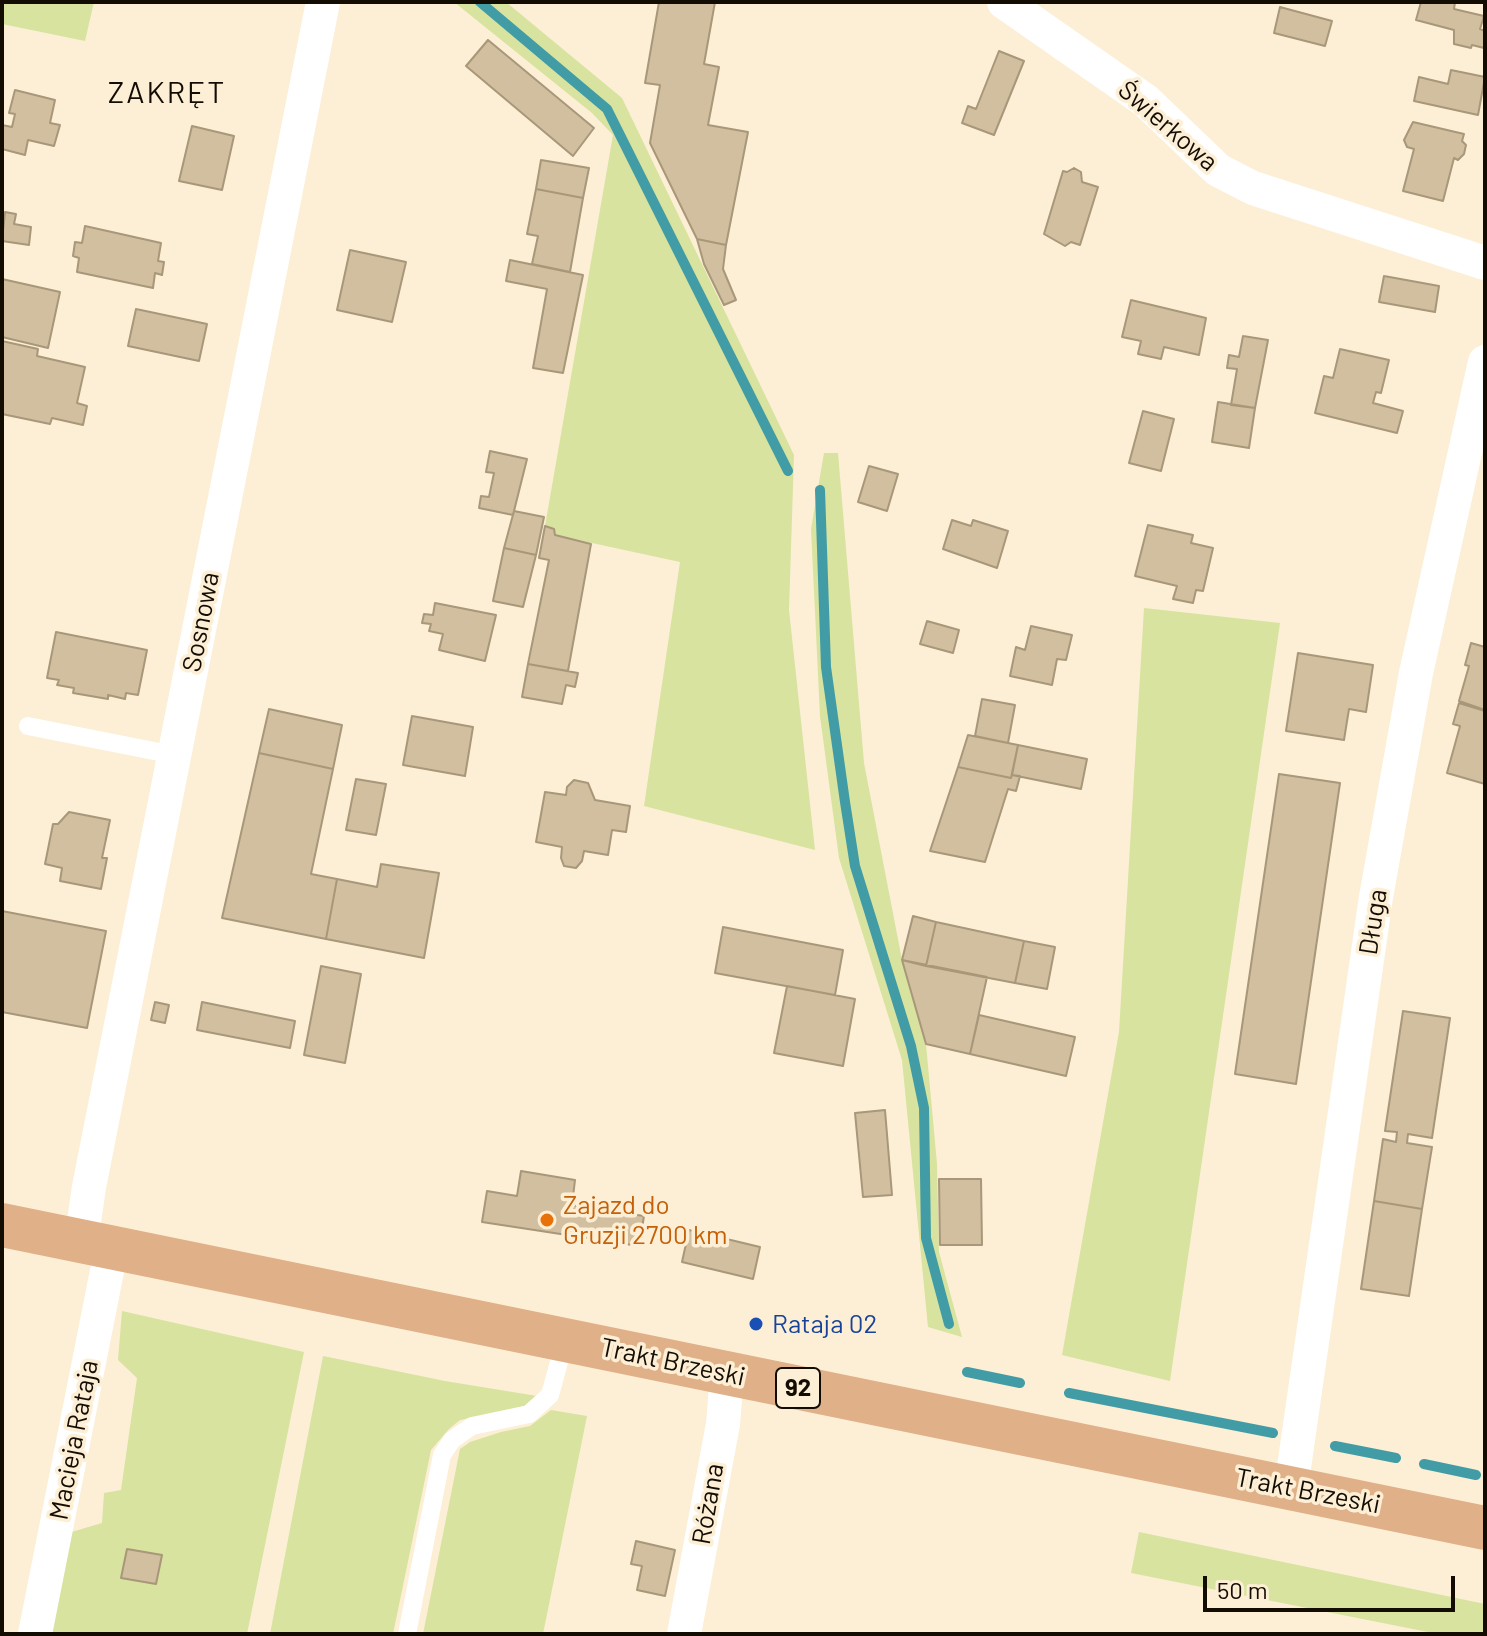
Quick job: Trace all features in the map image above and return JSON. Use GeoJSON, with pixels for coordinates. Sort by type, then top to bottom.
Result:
{"type":"FeatureCollection","features":[{"type":"Feature","properties":{"kind":"main road","name":"Trakt Brzeski"},"geometry":{"type":"LineString","coordinates":[[2,1225],[1485,1528]]}},
{"type":"Feature","properties":{"kind":"street","name":"Sosnowa"},"geometry":{"type":"LineString","coordinates":[[96,1244],[89,1187],[323,2]]}},
{"type":"Feature","properties":{"kind":"street","name":"Świerkowa"},"geometry":{"type":"LineString","coordinates":[[1004,2],[1146,101],[1218,170],[1253,188],[1485,263]]}},
{"type":"Feature","properties":{"kind":"street","name":"Długa"},"geometry":{"type":"LineString","coordinates":[[1291,1488],[1376,897],[1416,673],[1485,362]]}},
{"type":"Feature","properties":{"kind":"street","name":"Macieja Rataja"},"geometry":{"type":"LineString","coordinates":[[35,1634],[96,1244]]}},
{"type":"Feature","properties":{"kind":"street","name":"Różana"},"geometry":{"type":"LineString","coordinates":[[684,1634],[723,1424],[727,1374]]}},
{"type":"Feature","properties":{"kind":"lane"},"geometry":{"type":"LineString","coordinates":[[28,726],[174,755]]}},
{"type":"Feature","properties":{"kind":"lane"},"geometry":{"type":"LineString","coordinates":[[407,1634],[442,1455],[452,1440],[472,1426],[529,1414],[550,1395],[565,1340]]}},
{"type":"Feature","properties":{"kind":"green space"},"geometry":{"type":"Polygon","coordinates":[[[2,2],[94,2],[85,41],[2,24],[2,2]]]}},
{"type":"Feature","properties":{"kind":"green space"},"geometry":{"type":"Polygon","coordinates":[[[454,2],[506,2],[622,98],[794,455],[789,610],[815,850],[644,806],[680,562],[555,535],[554,529],[545,526],[613,135],[592,113],[454,2]]]}},
{"type":"Feature","properties":{"kind":"green space"},"geometry":{"type":"Polygon","coordinates":[[[824,453],[838,453],[864,763],[902,960],[926,1044],[937,1164],[939,1252],[962,1337],[928,1327],[902,1060],[839,858],[820,716],[811,529],[824,453]]]}},
{"type":"Feature","properties":{"kind":"green space"},"geometry":{"type":"Polygon","coordinates":[[[1144,608],[1280,623],[1170,1381],[1062,1355],[1119,1032],[1144,608]]]}},
{"type":"Feature","properties":{"kind":"green space"},"geometry":{"type":"Polygon","coordinates":[[[122,1311],[304,1352],[247,1634],[48,1634],[68,1533],[102,1523],[104,1493],[121,1490],[137,1378],[118,1360],[122,1311]]]}},
{"type":"Feature","properties":{"kind":"green space"},"geometry":{"type":"Polygon","coordinates":[[[323,1356],[537,1396],[522,1408],[460,1420],[431,1450],[393,1634],[270,1634],[323,1356]]]}},
{"type":"Feature","properties":{"kind":"green space"},"geometry":{"type":"Polygon","coordinates":[[[551,1410],[587,1416],[543,1634],[423,1634],[460,1449],[470,1442],[530,1426],[551,1410]]]}},
{"type":"Feature","properties":{"kind":"green space"},"geometry":{"type":"Polygon","coordinates":[[[1139,1532],[1485,1604],[1485,1634],[1438,1634],[1131,1573],[1139,1532]]]}},
{"type":"Feature","properties":{"kind":"building"},"geometry":{"type":"Polygon","coordinates":[[[659,2],[715,2],[704,64],[719,67],[708,125],[748,132],[726,245],[697,239],[650,143],[660,85],[645,83],[659,2]]]}},
{"type":"Feature","properties":{"kind":"building"},"geometry":{"type":"Polygon","coordinates":[[[1421,2],[1455,2],[1454,9],[1484,16],[1480,29],[1485,31],[1484,48],[1454,44],[1454,30],[1416,20],[1421,2]]]}},
{"type":"Feature","properties":{"kind":"building"},"geometry":{"type":"Polygon","coordinates":[[[1280,7],[1332,21],[1325,46],[1274,33],[1280,7]]]}},
{"type":"Feature","properties":{"kind":"building"},"geometry":{"type":"Polygon","coordinates":[[[488,40],[594,128],[573,156],[466,66],[488,40]]]}},
{"type":"Feature","properties":{"kind":"building"},"geometry":{"type":"Polygon","coordinates":[[[999,51],[1024,61],[994,135],[962,123],[968,106],[976,109],[999,51]]]}},
{"type":"Feature","properties":{"kind":"building"},"geometry":{"type":"Polygon","coordinates":[[[1451,70],[1485,77],[1478,115],[1414,101],[1419,77],[1448,84],[1451,70]]]}},
{"type":"Feature","properties":{"kind":"building"},"geometry":{"type":"Polygon","coordinates":[[[15,90],[55,100],[50,123],[60,125],[54,146],[28,140],[25,155],[2,149],[2,125],[12,127],[15,114],[9,113],[15,90]]]}},
{"type":"Feature","properties":{"kind":"building"},"geometry":{"type":"Polygon","coordinates":[[[1413,122],[1464,134],[1464,154],[1458,160],[1454,158],[1443,201],[1403,191],[1414,149],[1407,147],[1404,140],[1413,122]]]}},
{"type":"Feature","properties":{"kind":"building"},"geometry":{"type":"Polygon","coordinates":[[[192,126],[234,136],[222,190],[179,181],[192,126]]]}},
{"type":"Feature","properties":{"kind":"building"},"geometry":{"type":"Polygon","coordinates":[[[541,160],[589,168],[583,198],[536,189],[541,160]]]}},
{"type":"Feature","properties":{"kind":"building"},"geometry":{"type":"Polygon","coordinates":[[[1074,168],[1081,172],[1082,182],[1098,187],[1080,245],[1071,242],[1065,246],[1044,234],[1063,171],[1074,168]]]}},
{"type":"Feature","properties":{"kind":"building"},"geometry":{"type":"Polygon","coordinates":[[[536,189],[583,198],[570,272],[532,264],[538,236],[527,234],[536,189]]]}},
{"type":"Feature","properties":{"kind":"building"},"geometry":{"type":"Polygon","coordinates":[[[5,212],[16,214],[14,224],[31,227],[29,245],[2,241],[5,212]]]}},
{"type":"Feature","properties":{"kind":"building"},"geometry":{"type":"Polygon","coordinates":[[[85,226],[161,243],[158,261],[164,262],[162,275],[155,273],[153,288],[77,272],[79,258],[73,256],[75,242],[82,243],[85,226]]]}},
{"type":"Feature","properties":{"kind":"building"},"geometry":{"type":"Polygon","coordinates":[[[697,239],[726,245],[723,269],[736,300],[724,305],[704,264],[697,239]]]}},
{"type":"Feature","properties":{"kind":"building"},"geometry":{"type":"Polygon","coordinates":[[[350,250],[406,262],[392,322],[337,310],[350,250]]]}},
{"type":"Feature","properties":{"kind":"building"},"geometry":{"type":"Polygon","coordinates":[[[510,260],[583,275],[563,373],[533,368],[547,289],[506,281],[510,260]]]}},
{"type":"Feature","properties":{"kind":"building"},"geometry":{"type":"Polygon","coordinates":[[[1384,276],[1439,286],[1435,312],[1379,302],[1384,276]]]}},
{"type":"Feature","properties":{"kind":"building"},"geometry":{"type":"Polygon","coordinates":[[[2,279],[60,292],[48,348],[2,337],[2,279]]]}},
{"type":"Feature","properties":{"kind":"building"},"geometry":{"type":"Polygon","coordinates":[[[1131,300],[1206,318],[1199,355],[1164,347],[1161,359],[1138,354],[1141,341],[1122,337],[1131,300]]]}},
{"type":"Feature","properties":{"kind":"building"},"geometry":{"type":"Polygon","coordinates":[[[136,309],[207,324],[199,361],[128,346],[136,309]]]}},
{"type":"Feature","properties":{"kind":"building"},"geometry":{"type":"Polygon","coordinates":[[[1243,336],[1268,340],[1255,408],[1231,405],[1237,369],[1227,368],[1229,355],[1239,357],[1243,336]]]}},
{"type":"Feature","properties":{"kind":"building"},"geometry":{"type":"Polygon","coordinates":[[[2,341],[38,349],[37,356],[85,367],[77,403],[87,406],[83,425],[52,418],[50,424],[2,414],[2,341]]]}},
{"type":"Feature","properties":{"kind":"building"},"geometry":{"type":"Polygon","coordinates":[[[1340,349],[1389,360],[1381,393],[1376,392],[1373,403],[1403,411],[1397,433],[1315,413],[1324,376],[1333,378],[1340,349]]]}},
{"type":"Feature","properties":{"kind":"building"},"geometry":{"type":"Polygon","coordinates":[[[1218,402],[1255,408],[1249,448],[1212,442],[1218,402]]]}},
{"type":"Feature","properties":{"kind":"building"},"geometry":{"type":"Polygon","coordinates":[[[1143,411],[1174,419],[1161,471],[1129,463],[1143,411]]]}},
{"type":"Feature","properties":{"kind":"building"},"geometry":{"type":"Polygon","coordinates":[[[490,451],[527,459],[513,515],[479,508],[481,496],[489,497],[494,473],[486,472],[490,451]]]}},
{"type":"Feature","properties":{"kind":"building"},"geometry":{"type":"Polygon","coordinates":[[[869,466],[898,474],[887,511],[858,502],[869,466]]]}},
{"type":"Feature","properties":{"kind":"building"},"geometry":{"type":"Polygon","coordinates":[[[514,511],[544,517],[536,555],[504,548],[514,511]]]}},
{"type":"Feature","properties":{"kind":"building"},"geometry":{"type":"Polygon","coordinates":[[[952,520],[971,526],[973,520],[1008,531],[997,568],[943,549],[952,520]]]}},
{"type":"Feature","properties":{"kind":"building"},"geometry":{"type":"Polygon","coordinates":[[[1148,525],[1193,535],[1191,543],[1213,548],[1203,591],[1196,590],[1193,603],[1173,599],[1177,586],[1135,576],[1148,525]]]}},
{"type":"Feature","properties":{"kind":"building"},"geometry":{"type":"Polygon","coordinates":[[[545,526],[554,529],[555,535],[591,544],[568,671],[528,664],[549,560],[539,558],[545,526]]]}},
{"type":"Feature","properties":{"kind":"building"},"geometry":{"type":"Polygon","coordinates":[[[504,548],[536,555],[523,607],[493,601],[504,548]]]}},
{"type":"Feature","properties":{"kind":"building"},"geometry":{"type":"Polygon","coordinates":[[[435,603],[496,615],[485,661],[439,650],[443,634],[429,631],[431,624],[422,623],[424,614],[433,615],[435,603]]]}},
{"type":"Feature","properties":{"kind":"building"},"geometry":{"type":"Polygon","coordinates":[[[927,621],[959,630],[953,653],[920,644],[927,621]]]}},
{"type":"Feature","properties":{"kind":"building"},"geometry":{"type":"Polygon","coordinates":[[[1031,626],[1072,635],[1066,660],[1057,659],[1052,685],[1010,676],[1016,647],[1025,650],[1031,626]]]}},
{"type":"Feature","properties":{"kind":"building"},"geometry":{"type":"Polygon","coordinates":[[[56,632],[147,650],[138,695],[126,693],[125,699],[108,695],[108,699],[73,693],[74,688],[57,685],[59,680],[47,678],[56,632]]]}},
{"type":"Feature","properties":{"kind":"building"},"geometry":{"type":"Polygon","coordinates":[[[1471,643],[1485,647],[1485,710],[1459,701],[1469,666],[1465,665],[1471,643]]]}},
{"type":"Feature","properties":{"kind":"building"},"geometry":{"type":"Polygon","coordinates":[[[1298,653],[1373,665],[1366,712],[1349,709],[1344,740],[1286,731],[1298,653]]]}},
{"type":"Feature","properties":{"kind":"building"},"geometry":{"type":"Polygon","coordinates":[[[528,664],[578,673],[575,687],[566,685],[562,704],[522,697],[528,664]]]}},
{"type":"Feature","properties":{"kind":"building"},"geometry":{"type":"Polygon","coordinates":[[[982,699],[1015,705],[1008,743],[975,736],[982,699]]]}},
{"type":"Feature","properties":{"kind":"building"},"geometry":{"type":"Polygon","coordinates":[[[1459,703],[1485,711],[1485,784],[1447,773],[1460,726],[1453,724],[1459,703]]]}},
{"type":"Feature","properties":{"kind":"building"},"geometry":{"type":"Polygon","coordinates":[[[269,709],[342,725],[333,769],[259,753],[269,709]]]}},
{"type":"Feature","properties":{"kind":"building"},"geometry":{"type":"Polygon","coordinates":[[[412,716],[473,727],[465,776],[403,765],[412,716]]]}},
{"type":"Feature","properties":{"kind":"building"},"geometry":{"type":"Polygon","coordinates":[[[968,735],[1018,745],[1011,778],[958,767],[968,735]]]}},
{"type":"Feature","properties":{"kind":"building"},"geometry":{"type":"Polygon","coordinates":[[[1018,745],[1087,759],[1081,789],[1012,775],[1018,745]]]}},
{"type":"Feature","properties":{"kind":"building"},"geometry":{"type":"Polygon","coordinates":[[[259,753],[333,769],[311,874],[337,879],[326,939],[222,918],[259,753]]]}},
{"type":"Feature","properties":{"kind":"building"},"geometry":{"type":"Polygon","coordinates":[[[958,767],[1011,778],[1012,775],[1020,776],[1016,791],[1008,789],[985,862],[930,851],[958,767]]]}},
{"type":"Feature","properties":{"kind":"building"},"geometry":{"type":"Polygon","coordinates":[[[1279,774],[1340,783],[1296,1084],[1235,1074],[1279,774]]]}},
{"type":"Feature","properties":{"kind":"building"},"geometry":{"type":"Polygon","coordinates":[[[356,779],[386,784],[376,835],[346,830],[356,779]]]}},
{"type":"Feature","properties":{"kind":"building"},"geometry":{"type":"Polygon","coordinates":[[[574,780],[588,783],[595,800],[630,806],[626,832],[612,830],[608,855],[584,851],[582,861],[576,868],[564,866],[562,847],[536,842],[545,792],[566,795],[567,787],[574,780]]]}},
{"type":"Feature","properties":{"kind":"building"},"geometry":{"type":"Polygon","coordinates":[[[69,812],[110,820],[102,858],[107,858],[101,889],[60,881],[62,868],[45,864],[53,824],[58,824],[69,812]]]}},
{"type":"Feature","properties":{"kind":"building"},"geometry":{"type":"Polygon","coordinates":[[[381,864],[439,873],[424,958],[326,939],[337,879],[377,887],[381,864]]]}},
{"type":"Feature","properties":{"kind":"building"},"geometry":{"type":"Polygon","coordinates":[[[2,911],[106,931],[87,1028],[2,1012],[2,911]]]}},
{"type":"Feature","properties":{"kind":"building"},"geometry":{"type":"Polygon","coordinates":[[[913,916],[936,922],[926,966],[902,960],[913,916]]]}},
{"type":"Feature","properties":{"kind":"building"},"geometry":{"type":"Polygon","coordinates":[[[936,922],[1024,941],[1015,983],[926,966],[936,922]]]}},
{"type":"Feature","properties":{"kind":"building"},"geometry":{"type":"Polygon","coordinates":[[[723,927],[843,950],[835,995],[715,973],[723,927]]]}},
{"type":"Feature","properties":{"kind":"building"},"geometry":{"type":"Polygon","coordinates":[[[1024,941],[1055,947],[1047,989],[1015,983],[1024,941]]]}},
{"type":"Feature","properties":{"kind":"building"},"geometry":{"type":"Polygon","coordinates":[[[902,960],[987,977],[970,1054],[926,1044],[902,960]]]}},
{"type":"Feature","properties":{"kind":"building"},"geometry":{"type":"Polygon","coordinates":[[[321,966],[361,974],[345,1063],[304,1055],[321,966]]]}},
{"type":"Feature","properties":{"kind":"building"},"geometry":{"type":"Polygon","coordinates":[[[787,986],[855,999],[843,1066],[774,1053],[787,986]]]}},
{"type":"Feature","properties":{"kind":"building"},"geometry":{"type":"Polygon","coordinates":[[[155,1002],[169,1005],[165,1023],[151,1020],[155,1002]]]}},
{"type":"Feature","properties":{"kind":"building"},"geometry":{"type":"Polygon","coordinates":[[[202,1002],[295,1021],[290,1048],[197,1030],[202,1002]]]}},
{"type":"Feature","properties":{"kind":"building"},"geometry":{"type":"Polygon","coordinates":[[[1403,1011],[1450,1018],[1432,1138],[1408,1134],[1407,1143],[1432,1147],[1422,1209],[1374,1201],[1383,1139],[1396,1142],[1397,1132],[1385,1131],[1403,1011]]]}},
{"type":"Feature","properties":{"kind":"building"},"geometry":{"type":"Polygon","coordinates":[[[979,1015],[1075,1037],[1066,1076],[970,1054],[979,1015]]]}},
{"type":"Feature","properties":{"kind":"building"},"geometry":{"type":"Polygon","coordinates":[[[885,1110],[892,1195],[863,1197],[855,1113],[885,1110]]]}},
{"type":"Feature","properties":{"kind":"building"},"geometry":{"type":"Polygon","coordinates":[[[521,1171],[575,1180],[572,1205],[644,1216],[639,1246],[482,1222],[487,1191],[517,1196],[521,1171]]]}},
{"type":"Feature","properties":{"kind":"building"},"geometry":{"type":"Polygon","coordinates":[[[939,1179],[981,1179],[982,1245],[940,1245],[939,1179]]]}},
{"type":"Feature","properties":{"kind":"building"},"geometry":{"type":"Polygon","coordinates":[[[1374,1201],[1422,1209],[1409,1296],[1361,1289],[1374,1201]]]}},
{"type":"Feature","properties":{"kind":"building"},"geometry":{"type":"Polygon","coordinates":[[[689,1230],[760,1247],[753,1279],[682,1262],[689,1230]]]}},
{"type":"Feature","properties":{"kind":"building"},"geometry":{"type":"Polygon","coordinates":[[[636,1541],[675,1550],[665,1596],[637,1590],[642,1566],[631,1564],[636,1541]]]}},
{"type":"Feature","properties":{"kind":"building"},"geometry":{"type":"Polygon","coordinates":[[[127,1549],[162,1555],[156,1584],[121,1578],[127,1549]]]}},
{"type":"Feature","properties":{"kind":"waterway"},"geometry":{"type":"LineString","coordinates":[[480,2],[607,109],[788,471]]}},
{"type":"Feature","properties":{"kind":"waterway"},"geometry":{"type":"LineString","coordinates":[[820,490],[826,667],[845,802],[855,866],[911,1046],[924,1108],[926,1238],[949,1324]]}},
{"type":"Feature","properties":{"kind":"waterway"},"geometry":{"type":"LineString","coordinates":[[967,1372],[1020,1383]]}},
{"type":"Feature","properties":{"kind":"waterway"},"geometry":{"type":"LineString","coordinates":[[1069,1393],[1273,1433]]}},
{"type":"Feature","properties":{"kind":"waterway"},"geometry":{"type":"LineString","coordinates":[[1335,1446],[1396,1458]]}},
{"type":"Feature","properties":{"kind":"waterway"},"geometry":{"type":"LineString","coordinates":[[1424,1464],[1476,1475]]}},
{"type":"Feature","properties":{"kind":"place","name":"Zajazd do Gruzji 2700 km"},"geometry":{"type":"Point","coordinates":[547,1220]}},
{"type":"Feature","properties":{"kind":"place","name":"Rataja 02"},"geometry":{"type":"Point","coordinates":[756,1324]}},
{"type":"Feature","properties":{"kind":"district","name":"ZAKRĘT"},"geometry":{"type":"Point","coordinates":[167,93]}}]}
